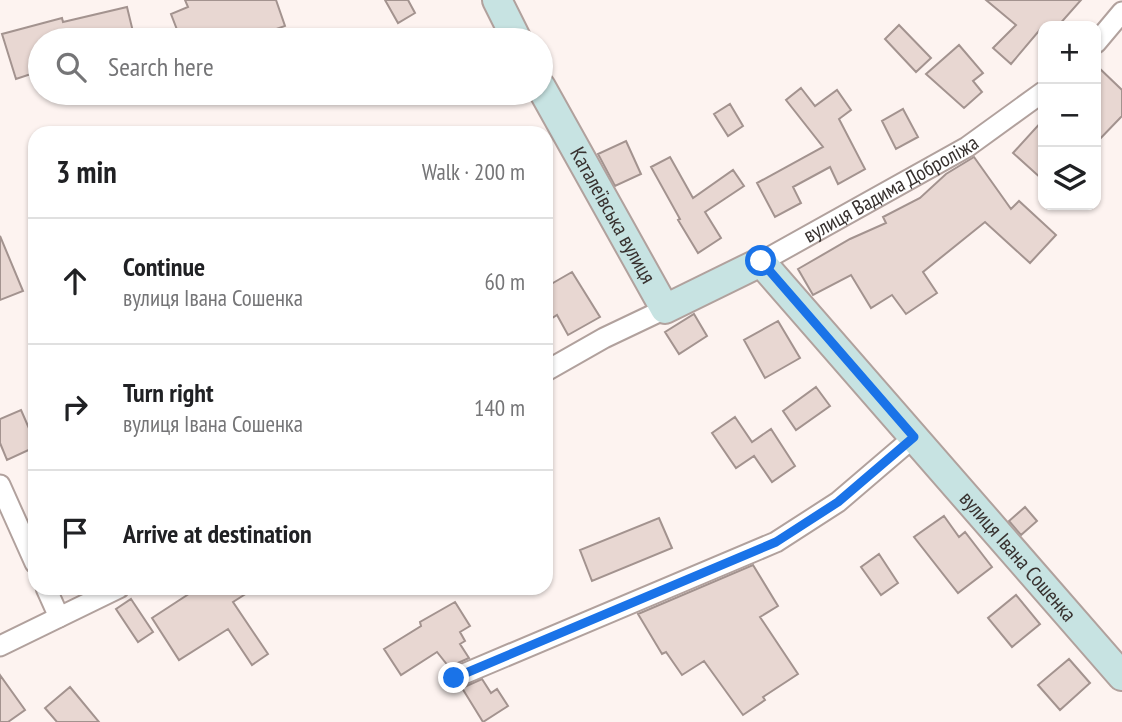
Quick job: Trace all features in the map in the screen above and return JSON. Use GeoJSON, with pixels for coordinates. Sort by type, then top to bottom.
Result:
{"type":"FeatureCollection","features":[{"type":"Feature","properties":{"kind":"street"},"geometry":{"type":"LineString","coordinates":[[497,0],[511,28]]}},
{"type":"Feature","properties":{"kind":"street"},"geometry":{"type":"LineString","coordinates":[[1101,37],[1122,12]]}},
{"type":"Feature","properties":{"kind":"street","name":"вулиця Вадима Доброліжа"},"geometry":{"type":"LineString","coordinates":[[553,367],[604,338],[761,261],[967,147],[1038,96]]}},
{"type":"Feature","properties":{"kind":"street","name":"Каталеївська вулиця"},"geometry":{"type":"LineString","coordinates":[[551,105],[664,309]]}},
{"type":"Feature","properties":{"kind":"street","name":"вулиця Івана Сошенка"},"geometry":{"type":"LineString","coordinates":[[761,261],[1122,676]]}},
{"type":"Feature","properties":{"kind":"street"},"geometry":{"type":"LineString","coordinates":[[454,678],[776,542],[838,502],[914,437]]}},
{"type":"Feature","properties":{"kind":"street"},"geometry":{"type":"LineString","coordinates":[[0,485],[28,547]]}},
{"type":"Feature","properties":{"kind":"street"},"geometry":{"type":"LineString","coordinates":[[49,595],[59,617]]}},
{"type":"Feature","properties":{"kind":"street"},"geometry":{"type":"LineString","coordinates":[[0,646],[105,595]]}},
{"type":"Feature","properties":{"kind":"building"},"geometry":{"type":"Polygon","coordinates":[[[185,0],[276,0],[285,26],[176,28],[171,14],[188,7],[185,0]]]}},
{"type":"Feature","properties":{"kind":"building"},"geometry":{"type":"Polygon","coordinates":[[[385,0],[408,0],[415,13],[398,23],[385,0]]]}},
{"type":"Feature","properties":{"kind":"building"},"geometry":{"type":"Polygon","coordinates":[[[986,0],[1081,0],[1062,21],[1038,21],[1038,32],[1011,64],[993,48],[1016,25],[986,0]]]}},
{"type":"Feature","properties":{"kind":"building"},"geometry":{"type":"Polygon","coordinates":[[[127,7],[132,28],[28,28],[28,75],[16,79],[2,34],[62,18],[63,22],[127,7]]]}},
{"type":"Feature","properties":{"kind":"building"},"geometry":{"type":"Polygon","coordinates":[[[899,25],[931,58],[916,72],[885,39],[899,25]]]}},
{"type":"Feature","properties":{"kind":"building"},"geometry":{"type":"Polygon","coordinates":[[[959,45],[983,73],[973,81],[982,92],[964,108],[926,74],[959,45]]]}},
{"type":"Feature","properties":{"kind":"building"},"geometry":{"type":"Polygon","coordinates":[[[1101,70],[1122,90],[1122,116],[1101,138],[1101,70]]]}},
{"type":"Feature","properties":{"kind":"building"},"geometry":{"type":"Polygon","coordinates":[[[801,88],[815,106],[837,90],[851,110],[839,119],[865,169],[838,184],[830,167],[793,187],[801,203],[775,217],[757,183],[823,147],[786,100],[801,88]]]}},
{"type":"Feature","properties":{"kind":"building"},"geometry":{"type":"Polygon","coordinates":[[[730,104],[743,126],[728,136],[714,114],[730,104]]]}},
{"type":"Feature","properties":{"kind":"building"},"geometry":{"type":"Polygon","coordinates":[[[903,109],[918,137],[896,149],[882,121],[903,109]]]}},
{"type":"Feature","properties":{"kind":"building"},"geometry":{"type":"Polygon","coordinates":[[[1038,126],[1038,176],[1013,153],[1038,126]]]}},
{"type":"Feature","properties":{"kind":"building"},"geometry":{"type":"Polygon","coordinates":[[[626,141],[641,174],[615,186],[598,154],[626,141]]]}},
{"type":"Feature","properties":{"kind":"building"},"geometry":{"type":"Polygon","coordinates":[[[670,157],[693,198],[733,170],[744,186],[705,212],[721,238],[698,253],[651,167],[670,157]]]}},
{"type":"Feature","properties":{"kind":"building"},"geometry":{"type":"Polygon","coordinates":[[[974,157],[1011,209],[1019,201],[1056,235],[1030,263],[985,222],[923,272],[937,293],[906,314],[892,295],[871,308],[851,275],[813,295],[798,269],[850,239],[886,223],[883,217],[920,198],[946,174],[974,157]]]}},
{"type":"Feature","properties":{"kind":"building"},"geometry":{"type":"Polygon","coordinates":[[[0,236],[23,291],[0,300],[0,236]]]}},
{"type":"Feature","properties":{"kind":"building"},"geometry":{"type":"Polygon","coordinates":[[[572,272],[600,317],[568,335],[557,315],[553,318],[553,283],[572,272]]]}},
{"type":"Feature","properties":{"kind":"building"},"geometry":{"type":"Polygon","coordinates":[[[694,314],[707,336],[679,354],[665,332],[694,314]]]}},
{"type":"Feature","properties":{"kind":"building"},"geometry":{"type":"Polygon","coordinates":[[[778,321],[800,358],[765,378],[744,340],[778,321]]]}},
{"type":"Feature","properties":{"kind":"building"},"geometry":{"type":"Polygon","coordinates":[[[816,387],[830,406],[796,430],[783,411],[816,387]]]}},
{"type":"Feature","properties":{"kind":"building"},"geometry":{"type":"Polygon","coordinates":[[[21,410],[28,426],[28,450],[7,460],[0,443],[0,419],[21,410]]]}},
{"type":"Feature","properties":{"kind":"building"},"geometry":{"type":"Polygon","coordinates":[[[735,417],[752,442],[771,429],[795,466],[772,482],[754,456],[736,468],[712,433],[735,417]]]}},
{"type":"Feature","properties":{"kind":"building"},"geometry":{"type":"Polygon","coordinates":[[[1025,507],[1037,521],[1021,535],[1009,521],[1025,507]]]}},
{"type":"Feature","properties":{"kind":"building"},"geometry":{"type":"Polygon","coordinates":[[[944,516],[959,537],[965,532],[992,567],[958,593],[914,537],[944,516]]]}},
{"type":"Feature","properties":{"kind":"building"},"geometry":{"type":"Polygon","coordinates":[[[659,518],[672,548],[592,581],[580,550],[659,518]]]}},
{"type":"Feature","properties":{"kind":"building"},"geometry":{"type":"Polygon","coordinates":[[[879,554],[898,583],[881,595],[861,567],[879,554]]]}},
{"type":"Feature","properties":{"kind":"building"},"geometry":{"type":"Polygon","coordinates":[[[753,565],[778,606],[760,617],[798,674],[763,697],[765,700],[743,715],[704,661],[682,675],[666,652],[662,654],[638,614],[753,565]]]}},
{"type":"Feature","properties":{"kind":"building"},"geometry":{"type":"Polygon","coordinates":[[[187,595],[244,595],[233,602],[268,654],[252,665],[228,629],[179,660],[152,618],[187,595]]]}},
{"type":"Feature","properties":{"kind":"building"},"geometry":{"type":"Polygon","coordinates":[[[1016,595],[1040,624],[1012,647],[988,618],[1016,595]]]}},
{"type":"Feature","properties":{"kind":"building"},"geometry":{"type":"Polygon","coordinates":[[[131,599],[153,632],[138,642],[116,609],[131,599]]]}},
{"type":"Feature","properties":{"kind":"building"},"geometry":{"type":"Polygon","coordinates":[[[455,602],[470,626],[460,632],[465,641],[460,644],[469,658],[449,667],[437,652],[401,675],[384,649],[421,626],[420,622],[455,602]]]}},
{"type":"Feature","properties":{"kind":"building"},"geometry":{"type":"Polygon","coordinates":[[[1069,659],[1090,683],[1060,710],[1038,685],[1069,659]]]}},
{"type":"Feature","properties":{"kind":"building"},"geometry":{"type":"Polygon","coordinates":[[[0,675],[25,710],[8,722],[0,722],[0,675]]]}},
{"type":"Feature","properties":{"kind":"building"},"geometry":{"type":"Polygon","coordinates":[[[482,679],[491,693],[497,689],[508,706],[483,722],[462,688],[482,679]]]}},
{"type":"Feature","properties":{"kind":"building"},"geometry":{"type":"Polygon","coordinates":[[[70,687],[99,722],[57,722],[45,708],[70,687]]]}},
{"type":"Feature","properties":{"kind":"route"},"geometry":{"type":"LineString","coordinates":[[454,678],[776,542],[838,502],[914,437],[761,261]]}}]}
